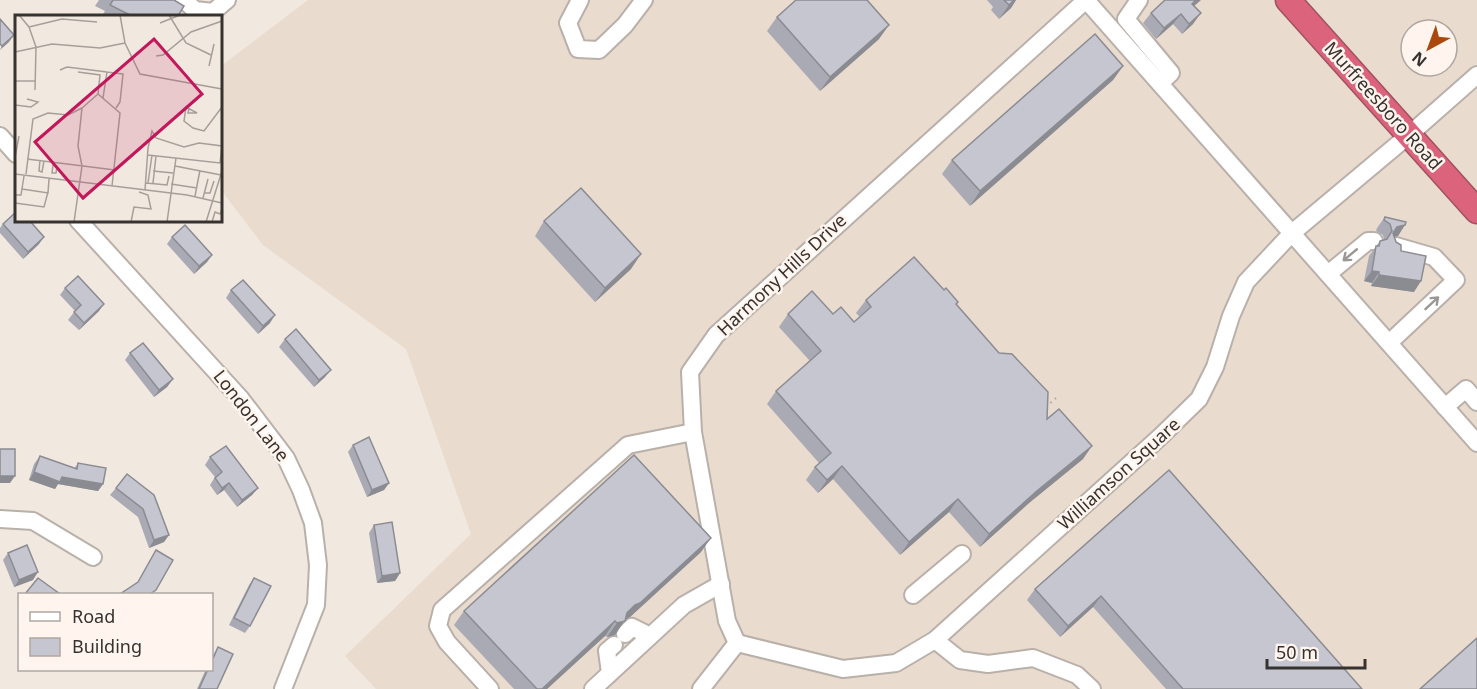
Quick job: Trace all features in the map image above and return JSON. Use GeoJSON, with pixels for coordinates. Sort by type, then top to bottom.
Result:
{"type":"FeatureCollection","features":[{"type":"Feature","properties":{"kind":"highway","name":"Murfreesboro Road"},"geometry":{"type":"LineString","coordinates":[[1288,0],[1477,211]]}},
{"type":"Feature","properties":{"kind":"street"},"geometry":{"type":"LineString","coordinates":[[184,0],[195,10],[213,12],[227,0]]}},
{"type":"Feature","properties":{"kind":"street"},"geometry":{"type":"LineString","coordinates":[[580,0],[568,23],[578,49],[599,50],[625,25],[644,0]]}},
{"type":"Feature","properties":{"kind":"street"},"geometry":{"type":"LineString","coordinates":[[1086,0],[1477,442]]}},
{"type":"Feature","properties":{"kind":"street","name":"Harmony Hills Drive"},"geometry":{"type":"LineString","coordinates":[[737,643],[727,621],[693,432],[690,372],[716,335],[1086,0]]}},
{"type":"Feature","properties":{"kind":"street"},"geometry":{"type":"LineString","coordinates":[[1112,29],[1126,19],[1139,0]]}},
{"type":"Feature","properties":{"kind":"street"},"geometry":{"type":"LineString","coordinates":[[1126,19],[1171,73],[1160,83]]}},
{"type":"Feature","properties":{"kind":"street","name":"Williamson Square"},"geometry":{"type":"LineString","coordinates":[[737,643],[843,669],[896,663],[935,640],[1199,399],[1215,367],[1231,316],[1246,282],[1292,233],[1477,75]]}},
{"type":"Feature","properties":{"kind":"street"},"geometry":{"type":"LineString","coordinates":[[0,136],[15,153]]}},
{"type":"Feature","properties":{"kind":"street","name":"London Lane"},"geometry":{"type":"LineString","coordinates":[[80,222],[241,399],[286,458],[301,490],[313,523],[318,565],[316,605],[283,689]]}},
{"type":"Feature","properties":{"kind":"street"},"geometry":{"type":"LineString","coordinates":[[1328,274],[1368,241],[1374,241]]}},
{"type":"Feature","properties":{"kind":"street"},"geometry":{"type":"LineString","coordinates":[[1389,343],[1456,280],[1434,257],[1396,246]]}},
{"type":"Feature","properties":{"kind":"street"},"geometry":{"type":"LineString","coordinates":[[1446,407],[1473,390]]}},
{"type":"Feature","properties":{"kind":"street"},"geometry":{"type":"LineString","coordinates":[[490,689],[447,642],[438,626],[442,610],[628,445],[693,432]]}},
{"type":"Feature","properties":{"kind":"street"},"geometry":{"type":"LineString","coordinates":[[0,519],[33,521],[93,557]]}},
{"type":"Feature","properties":{"kind":"street"},"geometry":{"type":"LineString","coordinates":[[913,595],[962,554]]}},
{"type":"Feature","properties":{"kind":"street"},"geometry":{"type":"LineString","coordinates":[[593,689],[684,605],[721,584]]}},
{"type":"Feature","properties":{"kind":"street"},"geometry":{"type":"LineString","coordinates":[[610,674],[607,651],[619,639],[632,627],[650,636]]}},
{"type":"Feature","properties":{"kind":"street"},"geometry":{"type":"LineString","coordinates":[[935,640],[960,660],[988,664],[1033,658],[1077,675],[1092,689]]}},
{"type":"Feature","properties":{"kind":"street"},"geometry":{"type":"LineString","coordinates":[[701,689],[737,643]]}},
{"type":"Feature","properties":{"kind":"path"},"geometry":{"type":"LineString","coordinates":[[1039,412],[1056,398]]}},
{"type":"Feature","properties":{"kind":"shaded area"},"geometry":{"type":"Polygon","coordinates":[[[308,0],[1477,0],[1477,689],[376,689],[345,656],[471,534],[406,349],[263,245],[222,191],[222,65],[308,0]]]}},
{"type":"Feature","properties":{"kind":"building"},"geometry":{"type":"Polygon","coordinates":[[[113,0],[174,0],[184,6],[179,15],[130,15],[110,5],[113,0]]]}},
{"type":"Feature","properties":{"kind":"building"},"geometry":{"type":"Polygon","coordinates":[[[796,0],[867,0],[889,25],[830,77],[777,17],[796,0]]]}},
{"type":"Feature","properties":{"kind":"building"},"geometry":{"type":"Polygon","coordinates":[[[1004,0],[1014,0],[1009,5],[1004,0]]]}},
{"type":"Feature","properties":{"kind":"building"},"geometry":{"type":"Polygon","coordinates":[[[1165,0],[1196,0],[1192,4],[1201,13],[1189,24],[1181,14],[1164,28],[1151,13],[1165,0]]]}},
{"type":"Feature","properties":{"kind":"building"},"geometry":{"type":"Polygon","coordinates":[[[0,19],[14,35],[2,46],[0,44],[0,19]]]}},
{"type":"Feature","properties":{"kind":"building"},"geometry":{"type":"Polygon","coordinates":[[[1095,34],[1123,66],[980,191],[952,160],[1095,34]]]}},
{"type":"Feature","properties":{"kind":"building"},"geometry":{"type":"Polygon","coordinates":[[[581,188],[641,254],[605,288],[544,221],[581,188]]]}},
{"type":"Feature","properties":{"kind":"building"},"geometry":{"type":"Polygon","coordinates":[[[15,213],[15,222],[31,222],[44,237],[28,252],[3,224],[15,213]]]}},
{"type":"Feature","properties":{"kind":"building"},"geometry":{"type":"Polygon","coordinates":[[[1385,217],[1406,222],[1405,225],[1397,227],[1393,233],[1396,242],[1401,245],[1401,251],[1426,256],[1421,281],[1379,275],[1379,272],[1372,271],[1376,246],[1379,246],[1380,241],[1387,239],[1392,231],[1390,224],[1384,220],[1385,217]]]}},
{"type":"Feature","properties":{"kind":"building"},"geometry":{"type":"Polygon","coordinates":[[[185,225],[212,255],[199,266],[172,237],[185,225]]]}},
{"type":"Feature","properties":{"kind":"building"},"geometry":{"type":"Polygon","coordinates":[[[914,257],[944,290],[946,288],[958,302],[956,304],[999,353],[1012,354],[1048,392],[1047,419],[1059,409],[1092,446],[989,534],[958,499],[909,542],[842,466],[827,480],[815,467],[831,453],[776,391],[821,351],[788,314],[812,291],[833,314],[841,307],[854,322],[871,307],[866,300],[914,257]]]}},
{"type":"Feature","properties":{"kind":"building"},"geometry":{"type":"Polygon","coordinates":[[[78,276],[104,304],[84,323],[74,312],[81,305],[65,288],[78,276]]]}},
{"type":"Feature","properties":{"kind":"building"},"geometry":{"type":"Polygon","coordinates":[[[243,280],[275,315],[263,326],[231,290],[243,280]]]}},
{"type":"Feature","properties":{"kind":"building"},"geometry":{"type":"Polygon","coordinates":[[[296,329],[331,370],[319,380],[285,339],[296,329]]]}},
{"type":"Feature","properties":{"kind":"building"},"geometry":{"type":"Polygon","coordinates":[[[143,343],[173,379],[159,390],[130,353],[143,343]]]}},
{"type":"Feature","properties":{"kind":"building"},"geometry":{"type":"Polygon","coordinates":[[[369,437],[389,483],[372,490],[353,445],[369,437]]]}},
{"type":"Feature","properties":{"kind":"building"},"geometry":{"type":"Polygon","coordinates":[[[226,446],[258,488],[242,500],[229,483],[222,488],[215,478],[222,472],[210,457],[226,446]]]}},
{"type":"Feature","properties":{"kind":"building"},"geometry":{"type":"Polygon","coordinates":[[[0,449],[15,449],[15,476],[0,476],[0,449]]]}},
{"type":"Feature","properties":{"kind":"building"},"geometry":{"type":"Polygon","coordinates":[[[634,455],[711,538],[640,603],[635,605],[627,613],[625,621],[617,623],[615,621],[542,689],[537,689],[464,611],[634,455]]]}},
{"type":"Feature","properties":{"kind":"building"},"geometry":{"type":"Polygon","coordinates":[[[40,456],[77,469],[78,463],[106,468],[103,484],[62,477],[60,482],[34,472],[40,456]]]}},
{"type":"Feature","properties":{"kind":"building"},"geometry":{"type":"Polygon","coordinates":[[[1169,470],[1362,689],[1183,689],[1101,596],[1068,626],[1035,589],[1169,470]]]}},
{"type":"Feature","properties":{"kind":"building"},"geometry":{"type":"Polygon","coordinates":[[[127,474],[154,495],[169,535],[154,540],[143,509],[116,488],[127,474]]]}},
{"type":"Feature","properties":{"kind":"building"},"geometry":{"type":"Polygon","coordinates":[[[392,522],[400,573],[382,576],[374,525],[392,522]]]}},
{"type":"Feature","properties":{"kind":"building"},"geometry":{"type":"Polygon","coordinates":[[[27,545],[38,572],[19,580],[8,553],[27,545]]]}},
{"type":"Feature","properties":{"kind":"building"},"geometry":{"type":"Polygon","coordinates":[[[156,550],[173,560],[156,590],[152,593],[122,593],[138,582],[156,550]]]}},
{"type":"Feature","properties":{"kind":"building"},"geometry":{"type":"Polygon","coordinates":[[[38,578],[59,593],[26,593],[38,578]]]}},
{"type":"Feature","properties":{"kind":"building"},"geometry":{"type":"Polygon","coordinates":[[[254,578],[271,586],[250,626],[234,618],[254,578]]]}},
{"type":"Feature","properties":{"kind":"building"},"geometry":{"type":"Polygon","coordinates":[[[1477,638],[1477,689],[1420,689],[1477,638]]]}},
{"type":"Feature","properties":{"kind":"building"},"geometry":{"type":"Polygon","coordinates":[[[218,647],[233,654],[217,689],[199,689],[207,671],[213,671],[213,659],[218,647]]]}}]}
